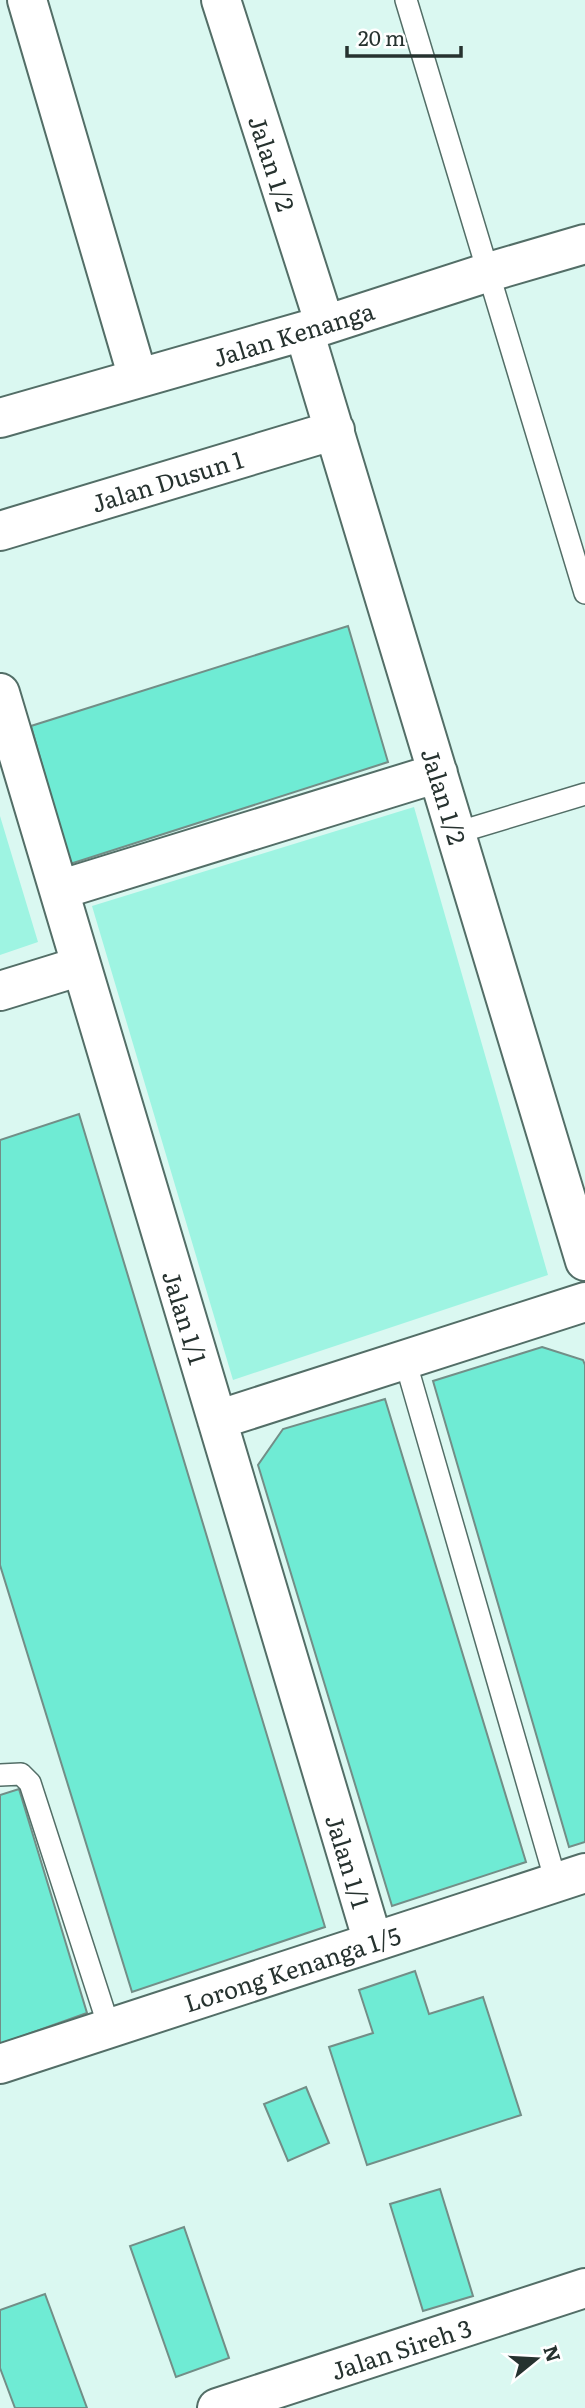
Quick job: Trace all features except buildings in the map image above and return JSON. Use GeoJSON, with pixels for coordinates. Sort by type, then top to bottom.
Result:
{"type":"FeatureCollection","features":[{"type":"Feature","properties":{"kind":"street"},"geometry":{"type":"LineString","coordinates":[[27,0],[138,378]]}},
{"type":"Feature","properties":{"kind":"street","name":"Jalan 1/2"},"geometry":{"type":"LineString","coordinates":[[221,0],[314,328],[334,430],[585,1261]]}},
{"type":"Feature","properties":{"kind":"street","name":"Jalan Kenanga"},"geometry":{"type":"LineString","coordinates":[[0,418],[314,328],[489,271],[585,244]]}},
{"type":"Feature","properties":{"kind":"street","name":"Jalan Dusun 1"},"geometry":{"type":"LineString","coordinates":[[0,531],[334,430]]}},
{"type":"Feature","properties":{"kind":"street","name":"Jalan 1/1"},"geometry":{"type":"LineString","coordinates":[[0,693],[373,1942]]}},
{"type":"Feature","properties":{"kind":"street"},"geometry":{"type":"LineString","coordinates":[[59,890],[438,773]]}},
{"type":"Feature","properties":{"kind":"street"},"geometry":{"type":"LineString","coordinates":[[0,991],[81,966]]}},
{"type":"Feature","properties":{"kind":"street"},"geometry":{"type":"LineString","coordinates":[[217,1420],[585,1302]]}},
{"type":"Feature","properties":{"kind":"street","name":"Lorong Kenanga 1/5"},"geometry":{"type":"LineString","coordinates":[[0,2064],[570,1878]]}},
{"type":"Feature","properties":{"kind":"street","name":"Jalan Sireh 3"},"geometry":{"type":"LineString","coordinates":[[217,2408],[585,2288]]}},
{"type":"Feature","properties":{"kind":"lane"},"geometry":{"type":"LineString","coordinates":[[406,0],[585,593]]}},
{"type":"Feature","properties":{"kind":"lane"},"geometry":{"type":"LineString","coordinates":[[456,833],[585,794]]}},
{"type":"Feature","properties":{"kind":"lane"},"geometry":{"type":"LineString","coordinates":[[405,1360],[570,1878]]}},
{"type":"Feature","properties":{"kind":"lane"},"geometry":{"type":"LineString","coordinates":[[0,1775],[21,1774],[30,1783],[108,2027]]}},
{"type":"Feature","properties":{"kind":"green space"},"geometry":{"type":"Polygon","coordinates":[[[414,807],[548,1275],[233,1380],[92,906],[414,807]]]}},
{"type":"Feature","properties":{"kind":"green space"},"geometry":{"type":"Polygon","coordinates":[[[0,816],[38,942],[0,955],[0,816]]]}}]}
